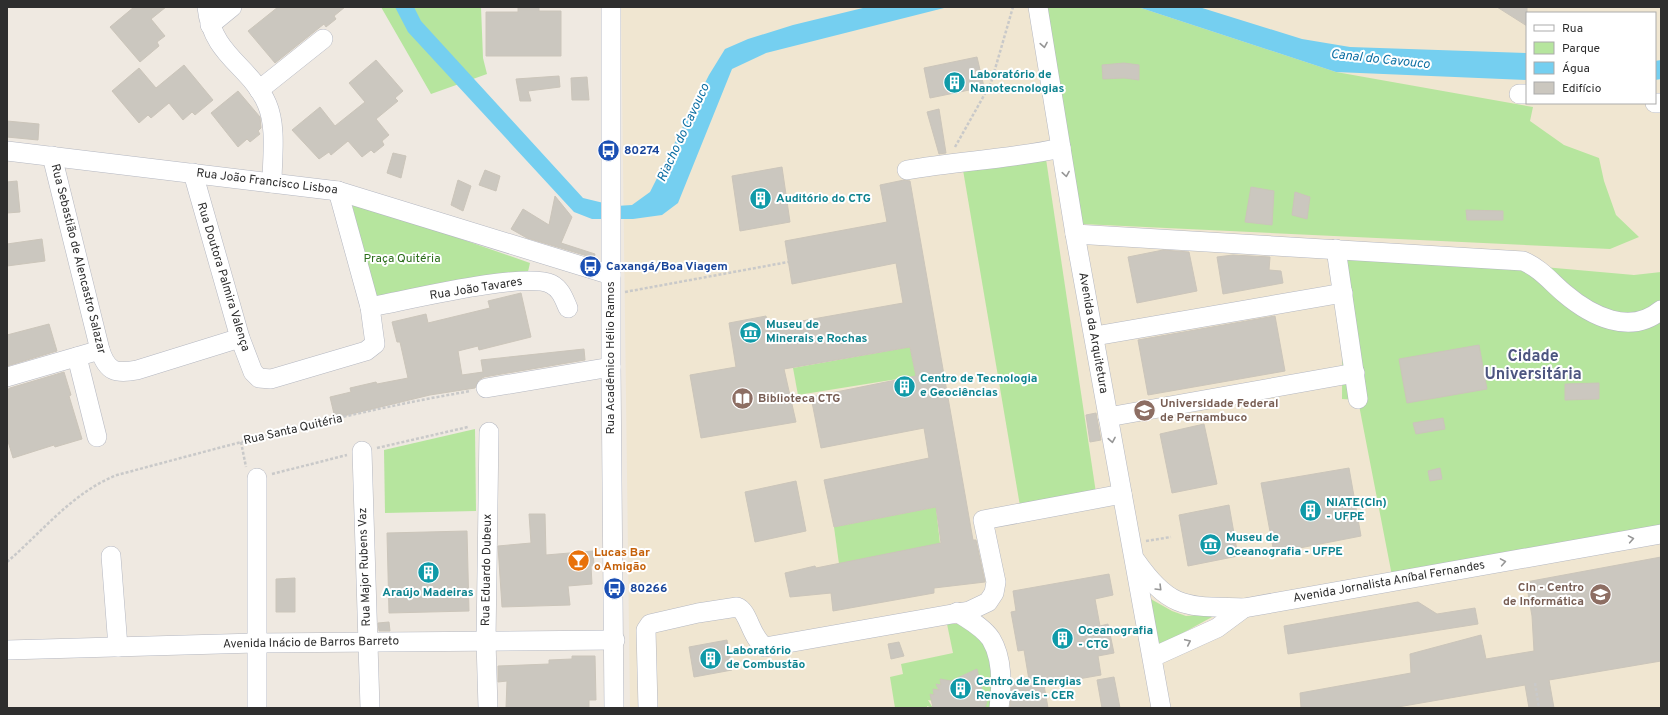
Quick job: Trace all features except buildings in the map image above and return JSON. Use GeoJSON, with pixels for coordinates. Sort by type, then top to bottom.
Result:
{"type":"FeatureCollection","features":[{"type":"Feature","properties":{"kind":"street"},"geometry":{"type":"LineString","coordinates":[[232,7],[209,16],[221,47],[259,90],[268,105],[272,125],[272,183]]}},
{"type":"Feature","properties":{"kind":"street","name":"Rua Acadêmico Hélio Ramos"},"geometry":{"type":"LineString","coordinates":[[610,7],[614,708]]}},
{"type":"Feature","properties":{"kind":"street","name":"Avenida da Arquitetura"},"geometry":{"type":"LineString","coordinates":[[1038,7],[1075,234],[1095,336],[1108,417],[1161,708]]}},
{"type":"Feature","properties":{"kind":"street"},"geometry":{"type":"LineString","coordinates":[[259,90],[323,39]]}},
{"type":"Feature","properties":{"kind":"street"},"geometry":{"type":"LineString","coordinates":[[907,170],[946,163],[1040,153],[1061,148]]}},
{"type":"Feature","properties":{"kind":"street","name":"Rua João Francisco Lisboa"},"geometry":{"type":"LineString","coordinates":[[7,151],[338,191],[611,275]]}},
{"type":"Feature","properties":{"kind":"street","name":"Rua Sebastião de Alencastro Salazar"},"geometry":{"type":"LineString","coordinates":[[52,156],[100,350],[103,360],[111,369],[120,373],[137,370],[240,338]]}},
{"type":"Feature","properties":{"kind":"street","name":"Rua Doutora Palmira Valença"},"geometry":{"type":"LineString","coordinates":[[192,173],[240,338],[253,372],[259,378],[271,379],[366,351],[375,344],[370,307]]}},
{"type":"Feature","properties":{"kind":"street"},"geometry":{"type":"LineString","coordinates":[[338,191],[370,307]]}},
{"type":"Feature","properties":{"kind":"street"},"geometry":{"type":"LineString","coordinates":[[1075,234],[1524,261],[1537,269],[1565,294],[1602,318],[1630,322],[1653,316],[1661,310]]}},
{"type":"Feature","properties":{"kind":"street"},"geometry":{"type":"LineString","coordinates":[[1336,249],[1358,399]]}},
{"type":"Feature","properties":{"kind":"street","name":"Rua João Tavares"},"geometry":{"type":"LineString","coordinates":[[370,307],[505,282],[533,280],[550,284],[556,288],[562,294],[568,308]]}},
{"type":"Feature","properties":{"kind":"street"},"geometry":{"type":"LineString","coordinates":[[1095,336],[1343,293]]}},
{"type":"Feature","properties":{"kind":"street"},"geometry":{"type":"LineString","coordinates":[[7,377],[100,350]]}},
{"type":"Feature","properties":{"kind":"street"},"geometry":{"type":"LineString","coordinates":[[77,356],[97,437]]}},
{"type":"Feature","properties":{"kind":"street"},"geometry":{"type":"LineString","coordinates":[[486,388],[611,367]]}},
{"type":"Feature","properties":{"kind":"street"},"geometry":{"type":"LineString","coordinates":[[1108,417],[1355,372]]}},
{"type":"Feature","properties":{"kind":"street","name":"Rua Eduardo Dubeux"},"geometry":{"type":"LineString","coordinates":[[488,708],[486,641],[489,432]]}},
{"type":"Feature","properties":{"kind":"street","name":"Rua Major Rubens Vaz"},"geometry":{"type":"LineString","coordinates":[[362,451],[370,708]]}},
{"type":"Feature","properties":{"kind":"street"},"geometry":{"type":"LineString","coordinates":[[257,478],[257,708]]}},
{"type":"Feature","properties":{"kind":"street"},"geometry":{"type":"LineString","coordinates":[[648,708],[646,630],[650,624],[698,613],[737,607],[743,610],[758,642],[765,646],[957,612],[984,605],[994,593],[995,576],[984,520],[1122,494]]}},
{"type":"Feature","properties":{"kind":"street","name":"Avenida Jornalista Aníbal Fernandes"},"geometry":{"type":"LineString","coordinates":[[1133,550],[1147,577],[1170,598],[1183,604],[1203,607],[1244,608],[1661,534]]}},
{"type":"Feature","properties":{"kind":"street"},"geometry":{"type":"LineString","coordinates":[[111,556],[118,646]]}},
{"type":"Feature","properties":{"kind":"street"},"geometry":{"type":"LineString","coordinates":[[1153,658],[1217,628],[1244,608]]}},
{"type":"Feature","properties":{"kind":"street"},"geometry":{"type":"LineString","coordinates":[[957,612],[984,632],[994,647],[1000,664],[1001,678],[999,708]]}},
{"type":"Feature","properties":{"kind":"street","name":"Avenida Inácio de Barros Barreto"},"geometry":{"type":"LineString","coordinates":[[7,650],[256,643],[614,640]]}},
{"type":"Feature","properties":{"kind":"path"},"geometry":{"type":"LineString","coordinates":[[946,163],[991,83],[1013,7]]}},
{"type":"Feature","properties":{"kind":"path"},"geometry":{"type":"LineString","coordinates":[[611,295],[788,262]]}},
{"type":"Feature","properties":{"kind":"path","name":"Rua Santa Quitéria"},"geometry":{"type":"LineString","coordinates":[[7,562],[50,522],[99,482],[117,475],[241,442],[425,399],[486,388]]}},
{"type":"Feature","properties":{"kind":"path"},"geometry":{"type":"LineString","coordinates":[[241,442],[248,479],[257,478]]}},
{"type":"Feature","properties":{"kind":"path"},"geometry":{"type":"LineString","coordinates":[[1133,550],[1171,537]]}},
{"type":"Feature","properties":{"kind":"path"},"geometry":{"type":"LineString","coordinates":[[1535,683],[1539,708]]}},
{"type":"Feature","properties":{"kind":"shaded area","name":"Universidade Federal de Pernambuco"},"geometry":{"type":"Polygon","coordinates":[[[621,7],[1661,7],[1661,708],[630,708],[621,7]]]}},
{"type":"Feature","properties":{"kind":"green space"},"geometry":{"type":"Polygon","coordinates":[[[381,7],[481,7],[483,58],[487,74],[431,94],[381,7]]]}},
{"type":"Feature","properties":{"kind":"green space"},"geometry":{"type":"Polygon","coordinates":[[[1045,7],[1138,7],[1336,72],[1533,107],[1530,121],[1564,145],[1599,158],[1604,181],[1616,215],[1639,237],[1610,249],[1082,224],[1045,7]]]}},
{"type":"Feature","properties":{"kind":"green space"},"geometry":{"type":"Polygon","coordinates":[[[1046,159],[1096,493],[1020,506],[963,170],[1046,159]]]}},
{"type":"Feature","properties":{"kind":"green space","name":"Praça Quitéria"},"geometry":{"type":"Polygon","coordinates":[[[352,205],[398,217],[530,263],[527,276],[376,299],[352,205]]]}},
{"type":"Feature","properties":{"kind":"green space"},"geometry":{"type":"Polygon","coordinates":[[[1343,249],[1634,275],[1661,272],[1661,532],[1393,581],[1358,400],[1342,399],[1343,249]]]}},
{"type":"Feature","properties":{"kind":"green space"},"geometry":{"type":"Polygon","coordinates":[[[910,347],[916,376],[798,395],[793,368],[910,347]]]}},
{"type":"Feature","properties":{"kind":"green space"},"geometry":{"type":"Polygon","coordinates":[[[475,429],[476,511],[385,513],[384,450],[475,429]]]}},
{"type":"Feature","properties":{"kind":"green space"},"geometry":{"type":"Polygon","coordinates":[[[936,507],[940,544],[839,564],[834,527],[936,507]]]}},
{"type":"Feature","properties":{"kind":"green space"},"geometry":{"type":"Polygon","coordinates":[[[1149,598],[1172,611],[1186,616],[1210,614],[1212,617],[1159,646],[1149,598]]]}},
{"type":"Feature","properties":{"kind":"green space"},"geometry":{"type":"Polygon","coordinates":[[[947,624],[962,624],[989,643],[996,708],[985,708],[975,670],[957,678],[961,688],[945,683],[944,680],[940,679],[941,685],[937,684],[938,689],[941,690],[939,694],[933,689],[934,694],[937,696],[933,701],[928,700],[933,708],[927,706],[927,708],[895,708],[890,677],[903,674],[901,664],[953,653],[947,624]]]}},
{"type":"Feature","properties":{"kind":"water","name":"Riacho do Cavouco"},"geometry":{"type":"Polygon","coordinates":[[[395,7],[414,7],[421,21],[583,198],[616,206],[632,205],[650,192],[709,75],[725,49],[748,39],[793,25],[867,7],[948,7],[766,53],[732,69],[678,203],[662,215],[633,219],[592,219],[574,212],[408,32],[395,7]]]}},
{"type":"Feature","properties":{"kind":"water","name":"Canal do Cavouco"},"geometry":{"type":"Polygon","coordinates":[[[1138,7],[1199,7],[1302,39],[1350,47],[1526,53],[1526,80],[1336,72],[1138,7]]]}},
{"type":"Feature","properties":{"kind":"water"},"geometry":{"type":"Polygon","coordinates":[[[1661,60],[1661,79],[1656,80],[1656,61],[1661,60]]]}},
{"type":"Feature","properties":{"kind":"place","name":"Laboratório de Nanotecnologias"},"geometry":{"type":"Point","coordinates":[955,82]}},
{"type":"Feature","properties":{"kind":"place","name":"80274"},"geometry":{"type":"Point","coordinates":[609,151]}},
{"type":"Feature","properties":{"kind":"place","name":"Auditório do CTG"},"geometry":{"type":"Point","coordinates":[761,199]}},
{"type":"Feature","properties":{"kind":"place","name":"Caxangá/Boa Viagem"},"geometry":{"type":"Point","coordinates":[591,267]}},
{"type":"Feature","properties":{"kind":"place","name":"Museu de Minerais e Rochas"},"geometry":{"type":"Point","coordinates":[750,332]}},
{"type":"Feature","properties":{"kind":"place","name":"Centro de Tecnologia e Geociências"},"geometry":{"type":"Point","coordinates":[905,386]}},
{"type":"Feature","properties":{"kind":"place","name":"Biblioteca CTG"},"geometry":{"type":"Point","coordinates":[743,399]}},
{"type":"Feature","properties":{"kind":"place","name":"Universidade Federal de Pernambuco"},"geometry":{"type":"Point","coordinates":[1144,411]}},
{"type":"Feature","properties":{"kind":"place","name":"NIATE(CIn) - UFPE"},"geometry":{"type":"Point","coordinates":[1311,510]}},
{"type":"Feature","properties":{"kind":"place","name":"Museu de Oceanografia - UFPE"},"geometry":{"type":"Point","coordinates":[1210,545]}},
{"type":"Feature","properties":{"kind":"place","name":"Lucas Bar o Amigão"},"geometry":{"type":"Point","coordinates":[578,560]}},
{"type":"Feature","properties":{"kind":"place","name":"Araújo Madeiras"},"geometry":{"type":"Point","coordinates":[428,572]}},
{"type":"Feature","properties":{"kind":"place","name":"80266"},"geometry":{"type":"Point","coordinates":[614,589]}},
{"type":"Feature","properties":{"kind":"place","name":"CIn - Centro de Informática"},"geometry":{"type":"Point","coordinates":[1600,595]}},
{"type":"Feature","properties":{"kind":"place","name":"Oceanografia - CTG"},"geometry":{"type":"Point","coordinates":[1063,638]}},
{"type":"Feature","properties":{"kind":"place","name":"Laboratório de Combustão"},"geometry":{"type":"Point","coordinates":[711,658]}},
{"type":"Feature","properties":{"kind":"place","name":"Centro de Energias Renováveis - CER"},"geometry":{"type":"Point","coordinates":[960,689]}},
{"type":"Feature","properties":{"kind":"district","name":"Cidade Universitária"},"geometry":{"type":"Point","coordinates":[1533,366]}}]}
